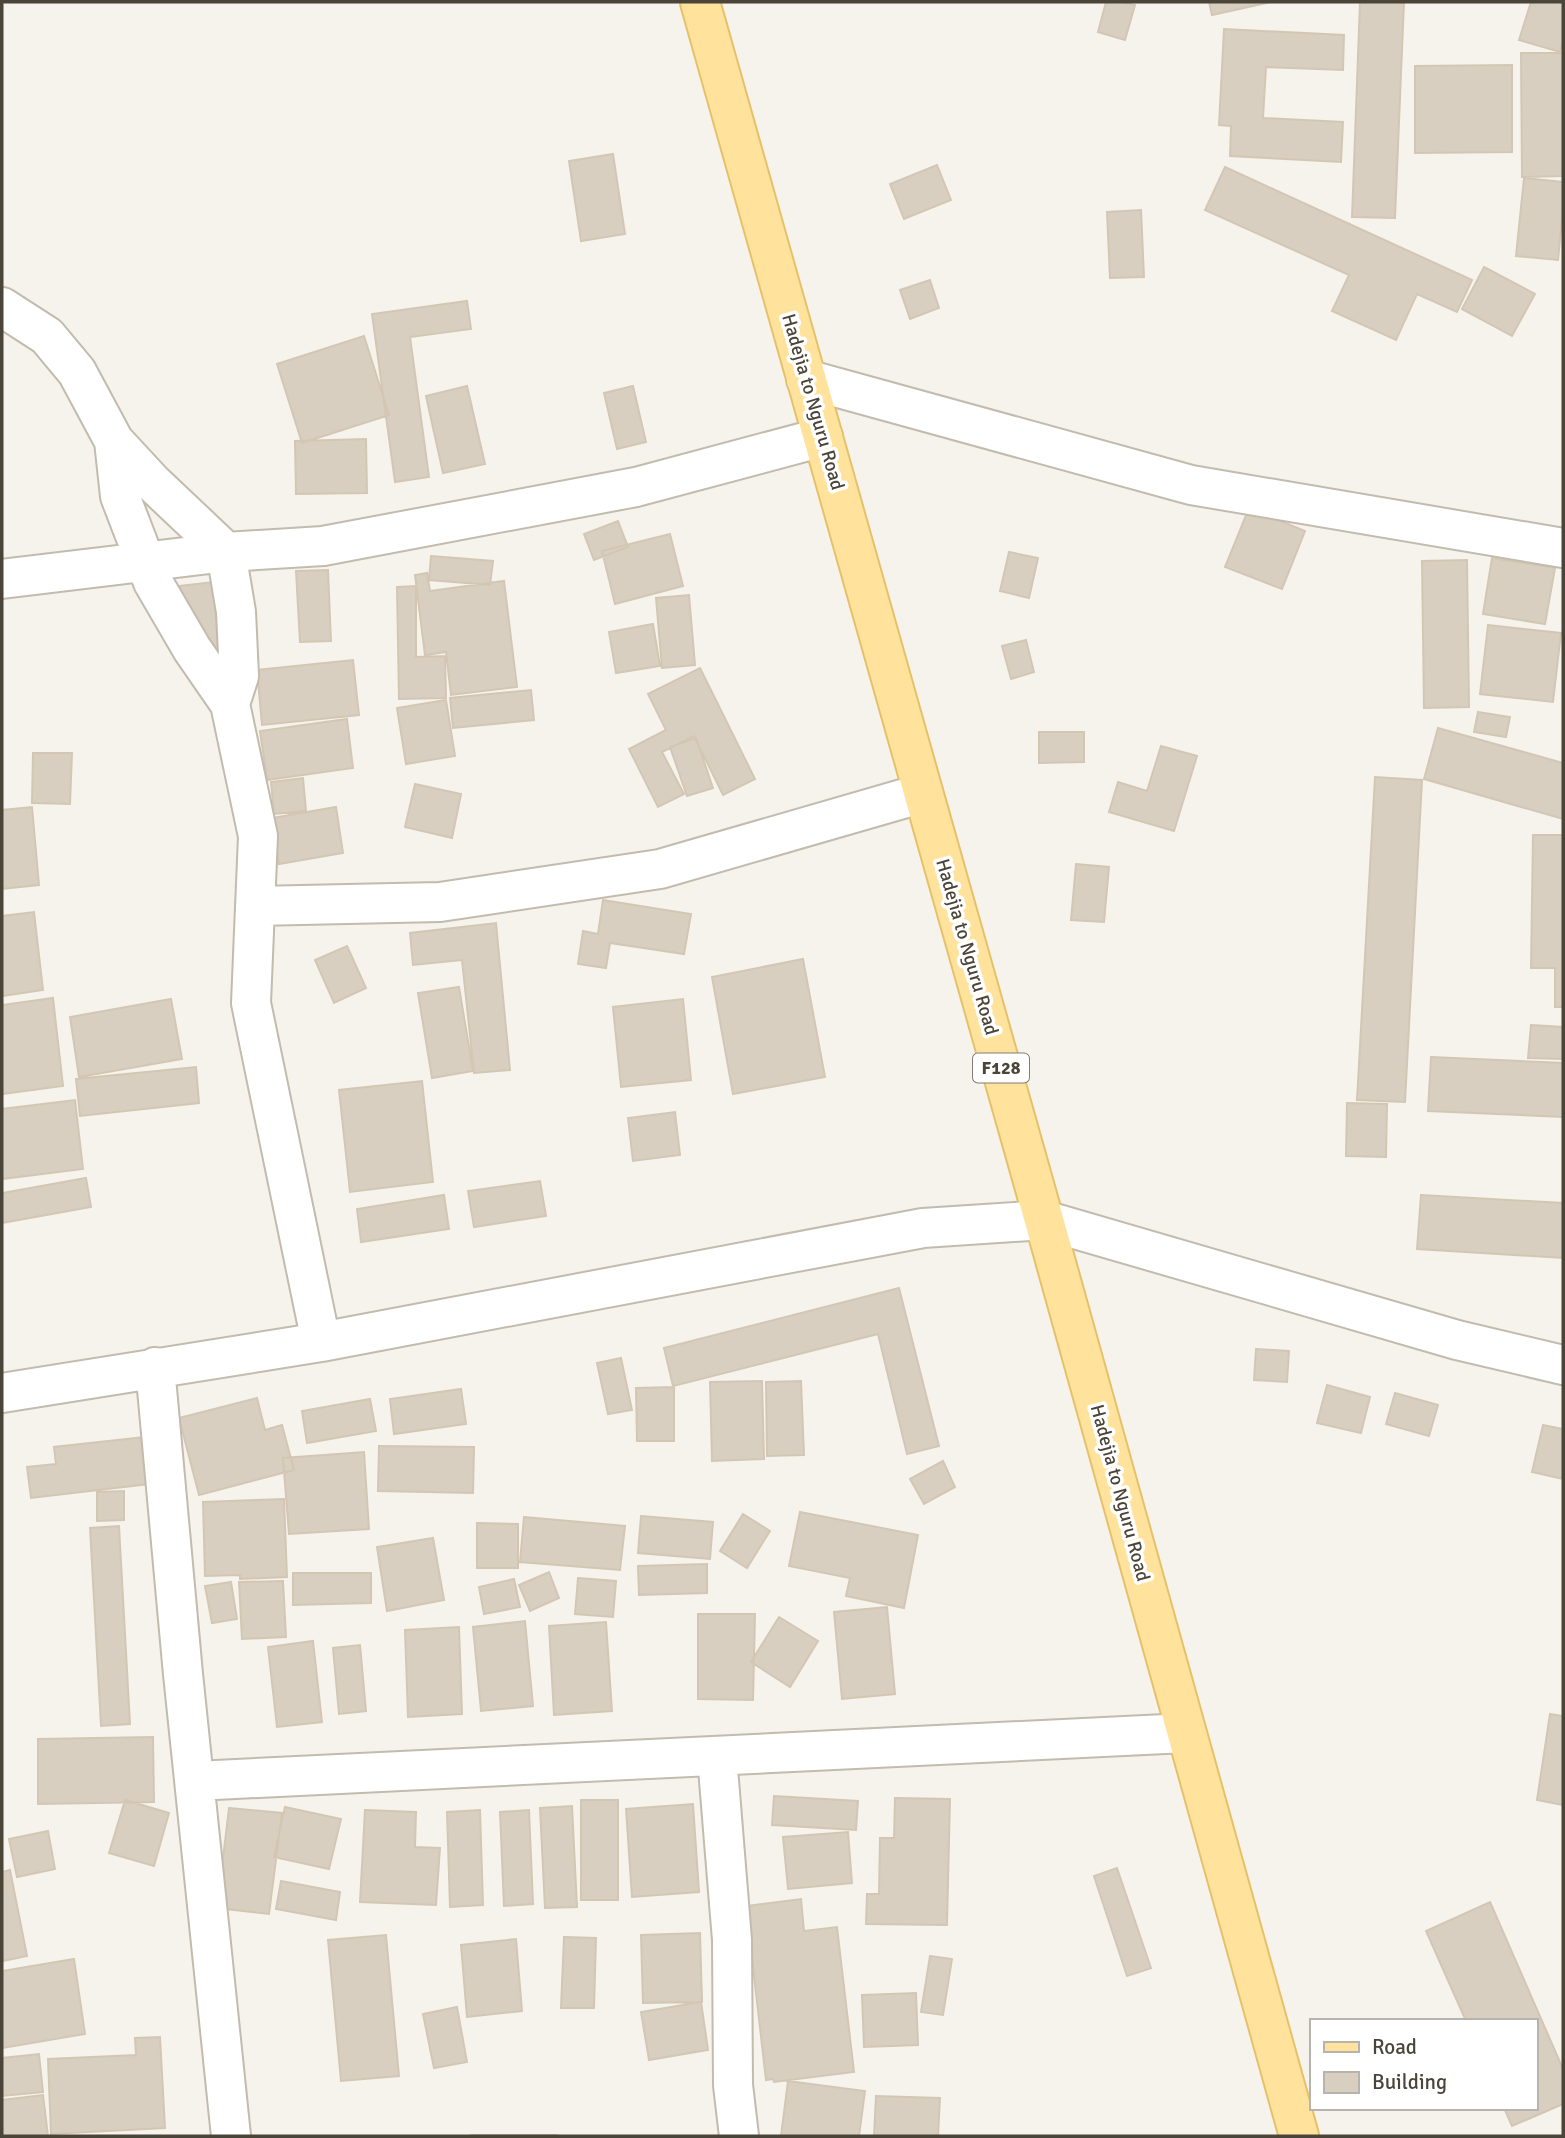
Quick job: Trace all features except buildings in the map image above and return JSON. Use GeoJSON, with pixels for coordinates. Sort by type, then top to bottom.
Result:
{"type":"FeatureCollection","features":[{"type":"Feature","properties":{"kind":"main road","name":"Hadejia to Nguru Road"},"geometry":{"type":"LineString","coordinates":[[700,2],[1044,1220],[1298,2136]]}},
{"type":"Feature","properties":{"kind":"street"},"geometry":{"type":"LineString","coordinates":[[2,307],[47,336],[77,372],[114,441],[152,482],[226,552],[236,612],[239,676],[230,704]]}},
{"type":"Feature","properties":{"kind":"street"},"geometry":{"type":"LineString","coordinates":[[806,379],[1191,485],[1563,548]]}},
{"type":"Feature","properties":{"kind":"street"},"geometry":{"type":"LineString","coordinates":[[2,579],[226,552],[323,546],[636,486],[823,437]]}},
{"type":"Feature","properties":{"kind":"street"},"geometry":{"type":"LineString","coordinates":[[114,441],[120,496],[153,582],[192,649],[230,704],[258,836],[251,1003],[321,1342]]}},
{"type":"Feature","properties":{"kind":"street"},"geometry":{"type":"LineString","coordinates":[[255,906],[440,902],[660,869],[923,793]]}},
{"type":"Feature","properties":{"kind":"street"},"geometry":{"type":"LineString","coordinates":[[2,1392],[321,1342],[923,1228],[1044,1220],[1457,1340],[1563,1365]]}},
{"type":"Feature","properties":{"kind":"street"},"geometry":{"type":"LineString","coordinates":[[155,1367],[231,2136]]}},
{"type":"Feature","properties":{"kind":"street"},"geometry":{"type":"LineString","coordinates":[[195,1782],[1186,1733]]}},
{"type":"Feature","properties":{"kind":"street"},"geometry":{"type":"LineString","coordinates":[[717,1756],[732,1940],[733,2085],[739,2136]]}}]}
